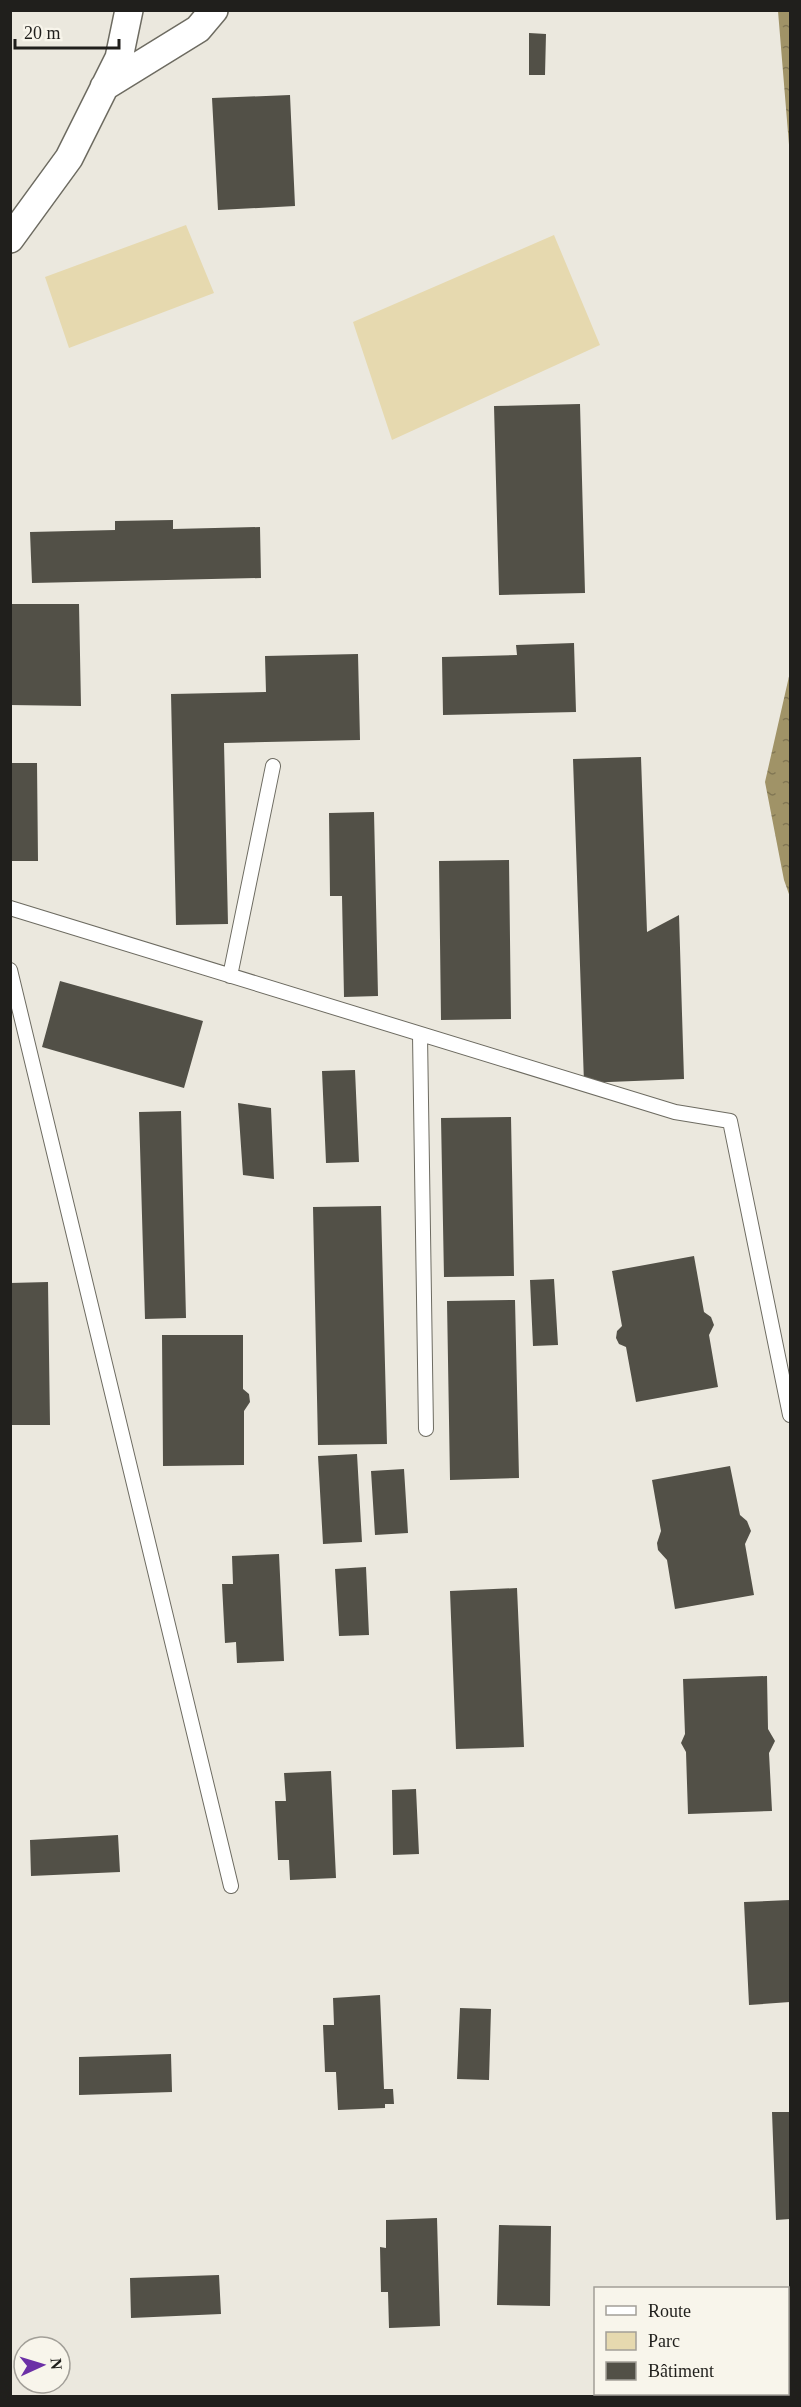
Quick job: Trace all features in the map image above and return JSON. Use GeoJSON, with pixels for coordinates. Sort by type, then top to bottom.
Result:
{"type":"FeatureCollection","features":[{"type":"Feature","properties":{"kind":"street"},"geometry":{"type":"LineString","coordinates":[[10,239],[69,158],[118,58],[129,10]]}},
{"type":"Feature","properties":{"kind":"street"},"geometry":{"type":"LineString","coordinates":[[104,87],[198,29],[214,10]]}},
{"type":"Feature","properties":{"kind":"lane"},"geometry":{"type":"LineString","coordinates":[[230,976],[273,766]]}},
{"type":"Feature","properties":{"kind":"lane"},"geometry":{"type":"LineString","coordinates":[[10,908],[675,1112],[730,1121],[790,1415]]}},
{"type":"Feature","properties":{"kind":"lane"},"geometry":{"type":"LineString","coordinates":[[10,970],[231,1886]]}},
{"type":"Feature","properties":{"kind":"lane"},"geometry":{"type":"LineString","coordinates":[[420,1035],[426,1429]]}},
{"type":"Feature","properties":{"kind":"green space"},"geometry":{"type":"Polygon","coordinates":[[[186,225],[214,293],[69,348],[45,277],[186,225]]]}},
{"type":"Feature","properties":{"kind":"green space"},"geometry":{"type":"Polygon","coordinates":[[[554,235],[600,345],[392,440],[353,322],[554,235]]]}},
{"type":"Feature","properties":{"kind":"water"},"geometry":{"type":"Polygon","coordinates":[[[778,11],[790,11],[790,157],[778,11]]]}},
{"type":"Feature","properties":{"kind":"water"},"geometry":{"type":"Polygon","coordinates":[[[790,672],[790,897],[784,880],[765,782],[790,672]]]}},
{"type":"Feature","properties":{"kind":"building"},"geometry":{"type":"Polygon","coordinates":[[[529,33],[546,34],[545,75],[529,75],[529,33]]]}},
{"type":"Feature","properties":{"kind":"building"},"geometry":{"type":"Polygon","coordinates":[[[290,95],[295,206],[218,210],[212,98],[290,95]]]}},
{"type":"Feature","properties":{"kind":"building"},"geometry":{"type":"Polygon","coordinates":[[[580,404],[585,593],[499,595],[494,406],[580,404]]]}},
{"type":"Feature","properties":{"kind":"building"},"geometry":{"type":"Polygon","coordinates":[[[173,520],[173,529],[260,527],[261,578],[32,583],[30,532],[115,530],[115,521],[173,520]]]}},
{"type":"Feature","properties":{"kind":"building"},"geometry":{"type":"Polygon","coordinates":[[[10,604],[79,604],[81,706],[10,705],[10,604]]]}},
{"type":"Feature","properties":{"kind":"building"},"geometry":{"type":"Polygon","coordinates":[[[574,643],[576,712],[443,715],[442,657],[517,655],[516,645],[574,643]]]}},
{"type":"Feature","properties":{"kind":"building"},"geometry":{"type":"Polygon","coordinates":[[[358,654],[360,740],[224,743],[228,924],[176,925],[171,694],[266,692],[265,656],[358,654]]]}},
{"type":"Feature","properties":{"kind":"building"},"geometry":{"type":"Polygon","coordinates":[[[641,757],[647,932],[679,915],[684,1079],[584,1083],[573,759],[641,757]]]}},
{"type":"Feature","properties":{"kind":"building"},"geometry":{"type":"Polygon","coordinates":[[[10,763],[37,763],[38,861],[10,861],[10,763]]]}},
{"type":"Feature","properties":{"kind":"building"},"geometry":{"type":"Polygon","coordinates":[[[374,812],[378,996],[344,997],[342,896],[330,896],[329,813],[374,812]]]}},
{"type":"Feature","properties":{"kind":"building"},"geometry":{"type":"Polygon","coordinates":[[[509,860],[511,1019],[441,1020],[439,861],[509,860]]]}},
{"type":"Feature","properties":{"kind":"building"},"geometry":{"type":"Polygon","coordinates":[[[60,981],[203,1021],[184,1088],[42,1047],[60,981]]]}},
{"type":"Feature","properties":{"kind":"building"},"geometry":{"type":"Polygon","coordinates":[[[355,1070],[359,1162],[326,1163],[322,1071],[355,1070]]]}},
{"type":"Feature","properties":{"kind":"building"},"geometry":{"type":"Polygon","coordinates":[[[238,1103],[271,1108],[274,1179],[243,1175],[238,1103]]]}},
{"type":"Feature","properties":{"kind":"building"},"geometry":{"type":"Polygon","coordinates":[[[181,1111],[186,1318],[145,1319],[139,1112],[181,1111]]]}},
{"type":"Feature","properties":{"kind":"building"},"geometry":{"type":"Polygon","coordinates":[[[511,1117],[514,1276],[444,1277],[441,1118],[511,1117]]]}},
{"type":"Feature","properties":{"kind":"building"},"geometry":{"type":"Polygon","coordinates":[[[381,1206],[387,1444],[318,1445],[313,1207],[381,1206]]]}},
{"type":"Feature","properties":{"kind":"building"},"geometry":{"type":"Polygon","coordinates":[[[694,1256],[704,1312],[711,1317],[714,1325],[709,1335],[718,1387],[636,1402],[626,1347],[619,1344],[616,1338],[617,1331],[622,1326],[612,1271],[694,1256]]]}},
{"type":"Feature","properties":{"kind":"building"},"geometry":{"type":"Polygon","coordinates":[[[554,1279],[558,1345],[533,1346],[530,1280],[554,1279]]]}},
{"type":"Feature","properties":{"kind":"building"},"geometry":{"type":"Polygon","coordinates":[[[48,1282],[50,1425],[10,1425],[10,1283],[48,1282]]]}},
{"type":"Feature","properties":{"kind":"building"},"geometry":{"type":"Polygon","coordinates":[[[515,1300],[519,1478],[450,1480],[447,1301],[515,1300]]]}},
{"type":"Feature","properties":{"kind":"building"},"geometry":{"type":"Polygon","coordinates":[[[162,1335],[243,1335],[243,1389],[249,1394],[250,1402],[244,1411],[244,1465],[163,1466],[162,1335]]]}},
{"type":"Feature","properties":{"kind":"building"},"geometry":{"type":"Polygon","coordinates":[[[357,1454],[362,1542],[323,1544],[318,1456],[357,1454]]]}},
{"type":"Feature","properties":{"kind":"building"},"geometry":{"type":"Polygon","coordinates":[[[730,1466],[740,1515],[747,1521],[751,1531],[745,1544],[754,1595],[675,1609],[667,1560],[658,1550],[657,1543],[661,1531],[652,1480],[730,1466]]]}},
{"type":"Feature","properties":{"kind":"building"},"geometry":{"type":"Polygon","coordinates":[[[404,1469],[408,1533],[375,1535],[371,1471],[404,1469]]]}},
{"type":"Feature","properties":{"kind":"building"},"geometry":{"type":"Polygon","coordinates":[[[279,1554],[284,1661],[237,1663],[236,1642],[225,1643],[222,1584],[233,1584],[232,1556],[279,1554]]]}},
{"type":"Feature","properties":{"kind":"building"},"geometry":{"type":"Polygon","coordinates":[[[366,1567],[369,1635],[339,1636],[335,1569],[366,1567]]]}},
{"type":"Feature","properties":{"kind":"building"},"geometry":{"type":"Polygon","coordinates":[[[517,1588],[524,1747],[456,1749],[450,1591],[517,1588]]]}},
{"type":"Feature","properties":{"kind":"building"},"geometry":{"type":"Polygon","coordinates":[[[767,1676],[768,1729],[775,1741],[769,1753],[772,1811],[688,1814],[686,1752],[681,1743],[685,1734],[683,1679],[767,1676]]]}},
{"type":"Feature","properties":{"kind":"building"},"geometry":{"type":"Polygon","coordinates":[[[331,1771],[336,1878],[290,1880],[289,1860],[278,1860],[275,1801],[286,1801],[284,1773],[331,1771]]]}},
{"type":"Feature","properties":{"kind":"building"},"geometry":{"type":"Polygon","coordinates":[[[416,1789],[419,1854],[393,1855],[392,1790],[416,1789]]]}},
{"type":"Feature","properties":{"kind":"building"},"geometry":{"type":"Polygon","coordinates":[[[118,1835],[120,1872],[31,1876],[30,1840],[118,1835]]]}},
{"type":"Feature","properties":{"kind":"building"},"geometry":{"type":"Polygon","coordinates":[[[790,1900],[790,2002],[749,2005],[744,1902],[790,1900]]]}},
{"type":"Feature","properties":{"kind":"building"},"geometry":{"type":"Polygon","coordinates":[[[380,1995],[384,2089],[393,2089],[394,2104],[385,2104],[385,2108],[338,2110],[336,2072],[325,2072],[323,2025],[334,2025],[333,1998],[380,1995]]]}},
{"type":"Feature","properties":{"kind":"building"},"geometry":{"type":"Polygon","coordinates":[[[460,2008],[491,2009],[489,2080],[457,2079],[460,2008]]]}},
{"type":"Feature","properties":{"kind":"building"},"geometry":{"type":"Polygon","coordinates":[[[171,2054],[172,2092],[79,2095],[79,2057],[171,2054]]]}},
{"type":"Feature","properties":{"kind":"building"},"geometry":{"type":"Polygon","coordinates":[[[772,2112],[790,2112],[790,2219],[776,2220],[772,2112]]]}},
{"type":"Feature","properties":{"kind":"building"},"geometry":{"type":"Polygon","coordinates":[[[437,2218],[440,2326],[389,2328],[388,2292],[381,2292],[380,2247],[386,2248],[386,2220],[437,2218]]]}},
{"type":"Feature","properties":{"kind":"building"},"geometry":{"type":"Polygon","coordinates":[[[499,2225],[551,2226],[550,2306],[497,2305],[499,2225]]]}},
{"type":"Feature","properties":{"kind":"building"},"geometry":{"type":"Polygon","coordinates":[[[219,2275],[221,2314],[131,2318],[130,2278],[219,2275]]]}}]}
